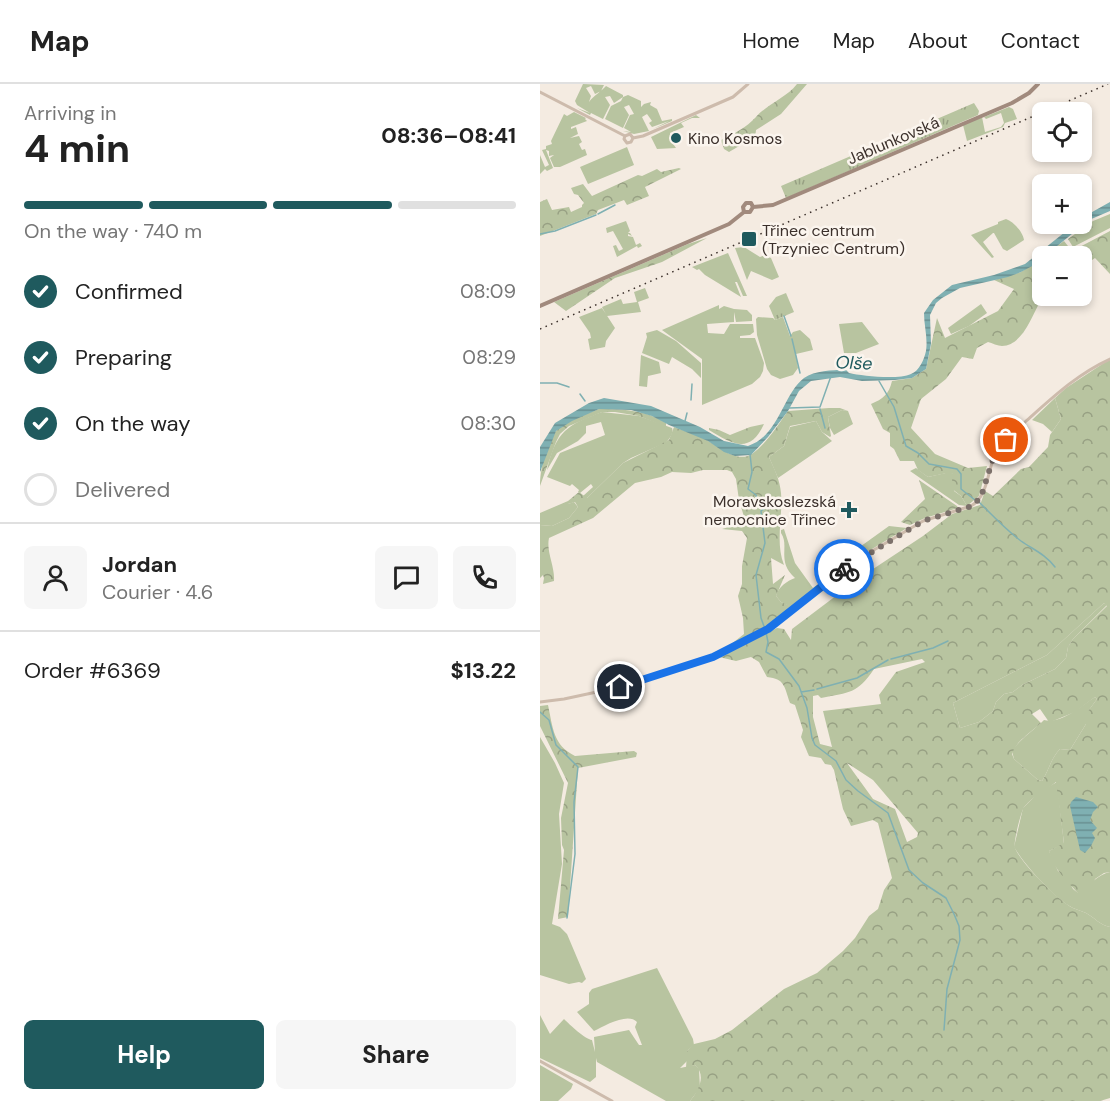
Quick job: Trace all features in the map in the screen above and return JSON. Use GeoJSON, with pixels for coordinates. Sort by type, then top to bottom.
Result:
{"type":"FeatureCollection","features":[{"type":"Feature","properties":{"kind":"main road","name":"Jablunkovská"},"geometry":{"type":"LineString","coordinates":[[753,207],[773,205],[1012,103],[1029,93],[1038,84]]}},
{"type":"Feature","properties":{"kind":"main road","name":"Jablunkovská"},"geometry":{"type":"LineString","coordinates":[[744,212],[742,207],[746,202],[751,203],[753,207]]}},
{"type":"Feature","properties":{"kind":"main road","name":"Jablunkovská"},"geometry":{"type":"LineString","coordinates":[[540,306],[729,224],[744,212],[750,212],[753,207]]}},
{"type":"Feature","properties":{"kind":"street"},"geometry":{"type":"LineString","coordinates":[[625,136],[624,140],[627,143],[631,142],[633,138],[643,136],[733,97],[748,84]]}},
{"type":"Feature","properties":{"kind":"street"},"geometry":{"type":"LineString","coordinates":[[540,92],[625,136],[630,134],[633,138]]}},
{"type":"Feature","properties":{"kind":"street"},"geometry":{"type":"LineString","coordinates":[[540,702],[591,694],[713,657],[768,629],[858,559],[923,521],[972,506],[977,502],[983,490],[1000,446],[1074,379],[1091,367],[1110,359]]}},
{"type":"Feature","properties":{"kind":"street"},"geometry":{"type":"LineString","coordinates":[[540,1060],[612,1101]]}},
{"type":"Feature","properties":{"kind":"green space"},"geometry":{"type":"Polygon","coordinates":[[[583,84],[604,85],[601,91],[606,86],[623,97],[614,103],[610,96],[605,97],[610,105],[603,119],[591,113],[590,115],[577,108],[590,113],[577,105],[575,101],[583,84]],[[591,86],[586,88],[591,96],[589,102],[593,97],[600,91],[595,94],[591,86]]]}},
{"type":"Feature","properties":{"kind":"green space"},"geometry":{"type":"Polygon","coordinates":[[[797,84],[807,84],[781,114],[756,130],[755,139],[729,152],[724,149],[721,140],[736,133],[797,84]]]}},
{"type":"Feature","properties":{"kind":"green space"},"geometry":{"type":"Polygon","coordinates":[[[628,95],[641,101],[641,107],[651,102],[650,105],[657,109],[662,121],[672,119],[672,121],[653,129],[669,121],[652,127],[649,123],[652,121],[647,114],[642,117],[649,131],[634,134],[623,131],[631,132],[624,128],[630,115],[634,114],[629,105],[624,107],[629,115],[623,128],[605,119],[611,106],[621,101],[628,95]]]}},
{"type":"Feature","properties":{"kind":"green space"},"geometry":{"type":"Polygon","coordinates":[[[974,103],[979,111],[978,115],[786,198],[781,186],[974,103]]]}},
{"type":"Feature","properties":{"kind":"green space"},"geometry":{"type":"Polygon","coordinates":[[[1009,107],[1013,109],[1017,119],[1005,123],[1003,127],[967,141],[963,125],[982,117],[985,132],[1001,127],[1004,123],[1001,113],[986,119],[984,117],[1009,107]]]}},
{"type":"Feature","properties":{"kind":"green space"},"geometry":{"type":"Polygon","coordinates":[[[574,112],[586,118],[587,121],[571,127],[571,129],[576,127],[578,134],[570,138],[579,136],[582,142],[579,144],[582,150],[585,149],[587,155],[560,167],[554,167],[550,158],[554,155],[549,156],[549,151],[546,150],[553,168],[547,171],[545,169],[540,174],[540,155],[545,167],[549,165],[542,150],[552,144],[551,141],[564,114],[567,116],[574,112]]]}},
{"type":"Feature","properties":{"kind":"green space"},"geometry":{"type":"Polygon","coordinates":[[[696,115],[700,118],[692,118],[681,123],[684,127],[670,133],[671,141],[676,148],[657,149],[651,137],[696,115]]]}},
{"type":"Feature","properties":{"kind":"green space"},"geometry":{"type":"Polygon","coordinates":[[[627,147],[634,165],[588,184],[580,167],[627,147]]]}},
{"type":"Feature","properties":{"kind":"green space"},"geometry":{"type":"Polygon","coordinates":[[[657,169],[661,172],[681,169],[645,187],[649,196],[627,205],[624,200],[598,210],[596,214],[540,236],[540,202],[547,199],[552,210],[569,207],[571,212],[582,207],[584,203],[571,188],[583,184],[592,196],[638,175],[642,176],[657,169]]]}},
{"type":"Feature","properties":{"kind":"green space"},"geometry":{"type":"Polygon","coordinates":[[[1110,214],[1110,228],[1072,246],[1068,239],[1075,234],[1092,234],[1093,221],[1110,214]]]}},
{"type":"Feature","properties":{"kind":"green space"},"geometry":{"type":"Polygon","coordinates":[[[1006,219],[1018,228],[1024,240],[1007,251],[1003,249],[993,233],[983,242],[994,257],[992,258],[971,235],[1006,219]]]}},
{"type":"Feature","properties":{"kind":"green space"},"geometry":{"type":"Polygon","coordinates":[[[626,221],[630,231],[628,233],[632,236],[628,234],[628,236],[633,237],[636,245],[640,243],[642,246],[638,248],[637,246],[617,257],[613,246],[616,245],[619,251],[623,249],[613,231],[607,233],[606,228],[626,221]]]}},
{"type":"Feature","properties":{"kind":"green space"},"geometry":{"type":"Polygon","coordinates":[[[1110,231],[1110,274],[1095,258],[1092,260],[1092,246],[1082,246],[1110,231]]]}},
{"type":"Feature","properties":{"kind":"green space"},"geometry":{"type":"Polygon","coordinates":[[[707,238],[662,262],[615,278],[566,311],[554,302],[688,244],[707,238]]]}},
{"type":"Feature","properties":{"kind":"green space"},"geometry":{"type":"Polygon","coordinates":[[[1064,241],[1068,246],[1057,246],[1064,241]]]}},
{"type":"Feature","properties":{"kind":"green space"},"geometry":{"type":"Polygon","coordinates":[[[744,247],[760,257],[765,255],[771,258],[779,277],[772,280],[751,271],[747,280],[735,248],[744,247]]]}},
{"type":"Feature","properties":{"kind":"green space"},"geometry":{"type":"Polygon","coordinates":[[[728,253],[747,296],[743,296],[737,282],[735,282],[741,297],[699,269],[692,267],[728,253]]]}},
{"type":"Feature","properties":{"kind":"green space"},"geometry":{"type":"Polygon","coordinates":[[[1032,264],[1032,306],[1038,306],[1021,336],[1016,341],[1002,346],[988,342],[977,348],[973,359],[962,357],[946,379],[921,399],[911,428],[935,454],[968,468],[987,466],[979,496],[967,506],[961,496],[951,488],[953,474],[928,477],[918,470],[914,461],[900,461],[890,446],[890,433],[883,429],[871,404],[885,396],[892,381],[912,378],[926,369],[937,318],[945,338],[998,311],[1014,289],[994,280],[1021,272],[1032,264]]]}},
{"type":"Feature","properties":{"kind":"green space"},"geometry":{"type":"Polygon","coordinates":[[[645,288],[649,298],[638,302],[641,312],[607,316],[602,307],[621,299],[623,304],[637,302],[634,292],[645,288]]]}},
{"type":"Feature","properties":{"kind":"green space"},"geometry":{"type":"Polygon","coordinates":[[[786,293],[794,312],[775,320],[769,306],[776,297],[786,293]]]}},
{"type":"Feature","properties":{"kind":"green space"},"geometry":{"type":"Polygon","coordinates":[[[981,304],[987,313],[969,326],[951,334],[948,328],[981,304]]]}},
{"type":"Feature","properties":{"kind":"green space"},"geometry":{"type":"Polygon","coordinates":[[[719,305],[719,309],[724,306],[747,310],[752,315],[752,321],[736,322],[734,312],[734,322],[707,324],[708,333],[724,334],[730,324],[753,324],[754,332],[740,336],[740,338],[755,338],[764,363],[763,371],[752,384],[702,405],[702,359],[662,330],[719,305]]]}},
{"type":"Feature","properties":{"kind":"green space"},"geometry":{"type":"Polygon","coordinates":[[[602,308],[615,328],[606,341],[605,347],[590,350],[588,339],[591,338],[590,333],[579,317],[602,308]]]}},
{"type":"Feature","properties":{"kind":"green space"},"geometry":{"type":"Polygon","coordinates":[[[758,317],[775,320],[783,317],[790,336],[793,332],[800,330],[810,339],[813,350],[796,354],[798,368],[793,375],[780,379],[771,375],[767,369],[757,335],[756,319],[758,317]]]}},
{"type":"Feature","properties":{"kind":"green space"},"geometry":{"type":"Polygon","coordinates":[[[862,322],[879,344],[856,353],[844,353],[839,324],[862,322]]]}},
{"type":"Feature","properties":{"kind":"green space"},"geometry":{"type":"Polygon","coordinates":[[[657,330],[676,341],[701,363],[701,378],[692,369],[672,357],[669,364],[642,353],[646,333],[657,330]]]}},
{"type":"Feature","properties":{"kind":"green space"},"geometry":{"type":"Polygon","coordinates":[[[641,355],[659,362],[661,373],[648,376],[647,387],[639,386],[641,355]]]}},
{"type":"Feature","properties":{"kind":"green space"},"geometry":{"type":"Polygon","coordinates":[[[1110,359],[1110,872],[1095,879],[1093,886],[1082,898],[1054,864],[1049,851],[1064,843],[1056,782],[1024,807],[1015,848],[1025,863],[1059,898],[1110,927],[1110,1098],[1100,1101],[690,1101],[701,1079],[699,1069],[695,1065],[686,1068],[687,1051],[694,1044],[715,1039],[732,1030],[784,989],[817,973],[843,951],[855,938],[869,916],[878,909],[884,890],[892,878],[878,823],[873,820],[851,826],[843,809],[834,770],[821,758],[809,756],[801,737],[803,730],[795,705],[790,703],[783,684],[767,677],[759,662],[751,657],[736,661],[719,657],[777,628],[784,629],[791,640],[792,629],[861,577],[952,514],[980,505],[985,491],[993,496],[1021,469],[1029,467],[1048,447],[1050,435],[1061,419],[1055,398],[1110,359]],[[1104,603],[1047,655],[953,703],[960,728],[979,722],[993,711],[996,702],[1004,694],[1013,692],[1022,685],[1055,669],[1066,658],[1068,647],[1073,639],[1107,606],[1104,603]],[[922,659],[874,669],[863,683],[852,691],[821,698],[818,695],[813,696],[813,717],[820,744],[832,747],[823,711],[881,704],[879,695],[896,672],[925,662],[922,659]],[[1095,697],[1075,712],[1049,722],[1040,709],[1032,714],[1041,723],[1020,741],[1012,754],[1014,759],[1038,780],[1042,781],[1060,749],[1070,750],[1086,724],[1083,718],[1097,699],[1095,697]],[[847,763],[873,799],[895,809],[907,842],[917,837],[918,833],[873,780],[847,763]]]}},
{"type":"Feature","properties":{"kind":"green space"},"geometry":{"type":"Polygon","coordinates":[[[1055,398],[1061,419],[1052,432],[1043,424],[1032,420],[1055,398]]]}},
{"type":"Feature","properties":{"kind":"green space"},"geometry":{"type":"Polygon","coordinates":[[[840,408],[848,411],[842,410],[828,417],[830,437],[822,432],[816,421],[790,426],[784,446],[769,457],[780,488],[780,547],[784,565],[771,558],[773,584],[785,575],[776,596],[781,602],[793,607],[768,628],[725,649],[744,634],[738,596],[742,584],[742,566],[747,538],[742,531],[722,529],[743,523],[745,520],[736,479],[732,472],[727,470],[672,472],[635,483],[593,518],[549,538],[554,581],[543,584],[543,575],[540,578],[540,525],[552,526],[569,518],[578,507],[575,502],[568,504],[568,501],[579,492],[587,498],[623,463],[669,440],[674,427],[705,439],[740,457],[752,454],[762,445],[788,411],[840,408]]]}},
{"type":"Feature","properties":{"kind":"green space"},"geometry":{"type":"Polygon","coordinates":[[[599,409],[642,413],[666,423],[666,427],[639,416],[615,412],[602,412],[569,426],[560,434],[556,442],[540,486],[544,457],[552,436],[560,427],[599,409]]]}},
{"type":"Feature","properties":{"kind":"green space"},"geometry":{"type":"Polygon","coordinates":[[[842,410],[848,411],[853,424],[834,435],[828,417],[842,410]]]}},
{"type":"Feature","properties":{"kind":"green space"},"geometry":{"type":"Polygon","coordinates":[[[602,412],[639,416],[672,428],[672,432],[665,443],[623,463],[586,499],[583,496],[593,487],[591,484],[580,493],[572,484],[570,486],[547,477],[560,453],[605,435],[601,422],[586,426],[586,433],[578,441],[557,453],[547,470],[554,446],[565,431],[580,421],[602,412]]]}},
{"type":"Feature","properties":{"kind":"green space"},"geometry":{"type":"Polygon","coordinates":[[[816,421],[822,432],[832,441],[778,478],[769,457],[784,446],[790,427],[816,421]]]}},
{"type":"Feature","properties":{"kind":"green space"},"geometry":{"type":"Polygon","coordinates":[[[764,424],[753,440],[740,444],[709,430],[709,428],[719,430],[730,435],[764,424]]]}},
{"type":"Feature","properties":{"kind":"green space"},"geometry":{"type":"Polygon","coordinates":[[[916,468],[928,477],[950,472],[953,474],[954,491],[961,496],[967,506],[959,505],[910,471],[916,468]]]}},
{"type":"Feature","properties":{"kind":"green space"},"geometry":{"type":"Polygon","coordinates":[[[919,480],[958,508],[910,525],[901,522],[925,499],[919,480]]]}},
{"type":"Feature","properties":{"kind":"green space"},"geometry":{"type":"Polygon","coordinates":[[[568,501],[568,504],[574,502],[578,507],[569,518],[552,526],[540,525],[540,513],[568,501]]]}},
{"type":"Feature","properties":{"kind":"green space"},"geometry":{"type":"Polygon","coordinates":[[[889,526],[907,528],[847,564],[846,561],[850,554],[889,526]]]}},
{"type":"Feature","properties":{"kind":"green space"},"geometry":{"type":"Polygon","coordinates":[[[784,529],[795,563],[813,588],[821,582],[821,585],[791,607],[781,602],[776,596],[783,585],[795,578],[786,566],[781,533],[784,529]]]}},
{"type":"Feature","properties":{"kind":"green space"},"geometry":{"type":"Polygon","coordinates":[[[850,566],[861,577],[839,594],[830,582],[850,566]]]}},
{"type":"Feature","properties":{"kind":"green space"},"geometry":{"type":"Polygon","coordinates":[[[1104,603],[1107,605],[1073,639],[1068,647],[1066,658],[1055,669],[1022,685],[1013,692],[1004,694],[996,702],[993,711],[979,722],[960,728],[953,703],[1047,655],[1104,603]]]}},
{"type":"Feature","properties":{"kind":"green space"},"geometry":{"type":"Polygon","coordinates":[[[1095,697],[1097,699],[1089,710],[1086,724],[1070,750],[1060,749],[1042,781],[1014,759],[1012,751],[1044,720],[1057,720],[1064,717],[1095,697]]]}},
{"type":"Feature","properties":{"kind":"green space"},"geometry":{"type":"Polygon","coordinates":[[[548,705],[558,741],[562,747],[575,756],[634,751],[637,753],[636,757],[578,768],[568,917],[558,919],[564,850],[561,818],[568,783],[540,726],[540,706],[548,705]]]}},
{"type":"Feature","properties":{"kind":"green space"},"geometry":{"type":"Polygon","coordinates":[[[540,737],[564,783],[559,814],[562,864],[552,924],[560,927],[567,934],[586,979],[582,983],[569,984],[540,975],[540,737]]]}},
{"type":"Feature","properties":{"kind":"green space"},"geometry":{"type":"Polygon","coordinates":[[[1057,782],[1064,844],[1049,851],[1058,871],[1068,879],[1078,893],[1110,872],[1110,927],[1057,897],[1032,872],[1014,847],[1023,808],[1039,792],[1057,782]]]}},
{"type":"Feature","properties":{"kind":"green space"},"geometry":{"type":"Polygon","coordinates":[[[657,968],[693,1039],[694,1045],[687,1051],[687,1061],[680,1068],[695,1065],[699,1069],[700,1088],[690,1101],[666,1101],[597,1062],[596,1058],[596,1077],[590,1082],[540,1058],[540,1015],[550,1034],[564,1019],[592,1040],[595,1052],[594,1037],[629,1030],[639,1045],[642,1045],[635,1027],[637,1022],[633,1019],[622,1019],[594,1031],[577,1012],[589,1004],[589,993],[592,989],[657,968]]]}},
{"type":"Feature","properties":{"kind":"green space"},"geometry":{"type":"Polygon","coordinates":[[[540,1065],[573,1084],[571,1089],[558,1101],[540,1101],[540,1065]]]}},
{"type":"Feature","properties":{"kind":"water"},"geometry":{"type":"Polygon","coordinates":[[[1110,202],[1110,211],[1092,219],[1092,212],[1110,202]]]}},
{"type":"Feature","properties":{"kind":"water"},"geometry":{"type":"Polygon","coordinates":[[[1062,234],[1072,234],[1057,246],[1048,246],[1062,234]]]}},
{"type":"Feature","properties":{"kind":"water"},"geometry":{"type":"Polygon","coordinates":[[[1032,258],[1032,266],[1021,272],[960,288],[936,303],[930,315],[931,344],[926,369],[912,378],[895,380],[862,381],[840,377],[811,381],[799,391],[788,411],[751,455],[735,456],[724,452],[708,441],[652,416],[631,410],[599,409],[556,431],[540,472],[540,447],[555,423],[589,403],[604,398],[651,406],[700,427],[724,441],[748,446],[767,433],[797,385],[808,375],[845,369],[849,373],[871,376],[898,377],[914,373],[919,368],[926,351],[924,313],[933,300],[952,285],[994,275],[1025,264],[1032,258]]]}},
{"type":"Feature","properties":{"kind":"water"},"geometry":{"type":"Polygon","coordinates":[[[1076,797],[1093,802],[1098,807],[1090,820],[1097,828],[1092,833],[1095,838],[1085,853],[1080,850],[1070,806],[1076,797]]]}},
{"type":"Feature","properties":{"kind":"waterway"},"geometry":{"type":"LineString","coordinates":[[598,214],[615,205]]}},
{"type":"Feature","properties":{"kind":"waterway"},"geometry":{"type":"LineString","coordinates":[[540,234],[555,231],[596,215]]}},
{"type":"Feature","properties":{"kind":"waterway"},"geometry":{"type":"LineString","coordinates":[[784,316],[791,336]]}},
{"type":"Feature","properties":{"kind":"waterway"},"geometry":{"type":"LineString","coordinates":[[792,339],[800,373]]}},
{"type":"Feature","properties":{"kind":"waterway","name":"Olše"},"geometry":{"type":"LineString","coordinates":[[789,408],[820,407],[831,376]]}},
{"type":"Feature","properties":{"kind":"waterway"},"geometry":{"type":"LineString","coordinates":[[879,381],[894,407],[906,446],[918,453],[929,464],[957,469],[961,474],[961,489],[975,500]]}},
{"type":"Feature","properties":{"kind":"waterway"},"geometry":{"type":"LineString","coordinates":[[540,383],[557,383],[569,387]]}},
{"type":"Feature","properties":{"kind":"waterway"},"geometry":{"type":"LineString","coordinates":[[691,400],[692,384]]}},
{"type":"Feature","properties":{"kind":"waterway"},"geometry":{"type":"LineString","coordinates":[[580,394],[585,401]]}},
{"type":"Feature","properties":{"kind":"waterway"},"geometry":{"type":"LineString","coordinates":[[820,409],[825,428]]}},
{"type":"Feature","properties":{"kind":"waterway"},"geometry":{"type":"LineString","coordinates":[[685,421],[687,413]]}},
{"type":"Feature","properties":{"kind":"waterway"},"geometry":{"type":"LineString","coordinates":[[750,454],[752,472],[748,489],[756,495],[758,504],[764,504],[766,507],[761,511],[765,543],[756,575],[761,618],[765,629]]}},
{"type":"Feature","properties":{"kind":"waterway"},"geometry":{"type":"LineString","coordinates":[[979,502],[1010,532],[1043,555],[1055,567]]}},
{"type":"Feature","properties":{"kind":"waterway"},"geometry":{"type":"LineString","coordinates":[[766,632],[768,642],[766,652],[779,659],[799,686],[807,708],[815,745],[836,761],[846,780],[888,813],[909,870],[923,883],[946,898],[954,914],[959,926],[960,940],[947,989],[944,1030]]}},
{"type":"Feature","properties":{"kind":"waterway"},"geometry":{"type":"LineString","coordinates":[[891,659],[933,648],[948,641]]}},
{"type":"Feature","properties":{"kind":"waterway"},"geometry":{"type":"LineString","coordinates":[[817,689],[857,678],[888,660]]}},
{"type":"Feature","properties":{"kind":"waterway"},"geometry":{"type":"LineString","coordinates":[[801,692],[814,690]]}},
{"type":"Feature","properties":{"kind":"waterway"},"geometry":{"type":"LineString","coordinates":[[540,712],[549,720],[556,745],[578,767],[574,802],[575,854],[567,918]]}},
{"type":"Feature","properties":{"kind":"railway"},"geometry":{"type":"LineString","coordinates":[[540,329],[1108,84]]}},
{"type":"Feature","properties":{"kind":"way so far"},"geometry":{"type":"LineString","coordinates":[[844,569],[923,521],[972,506],[981,497],[996,452],[1006,440]]}},
{"type":"Feature","properties":{"kind":"place","name":"Kino Kosmos"},"geometry":{"type":"Point","coordinates":[676,138]}},
{"type":"Feature","properties":{"kind":"place","name":"Třinec centrum (Trzyniec Centrum)"},"geometry":{"type":"Point","coordinates":[749,239]}},
{"type":"Feature","properties":{"kind":"place","name":"Moravskoslezská nemocnice Třinec"},"geometry":{"type":"Point","coordinates":[849,510]}},
{"type":"Feature","properties":{"kind":"route"},"geometry":{"type":"LineString","coordinates":[[620,687],[713,657],[768,629],[844,569]]}}]}
